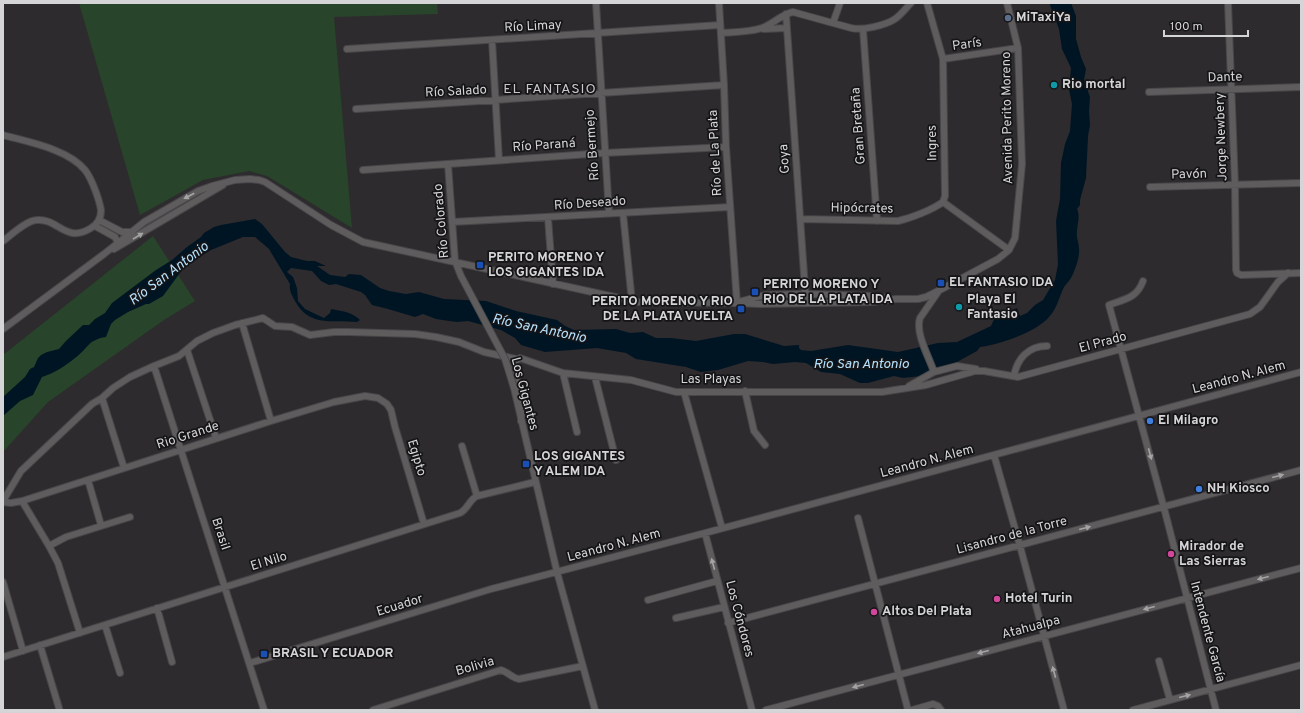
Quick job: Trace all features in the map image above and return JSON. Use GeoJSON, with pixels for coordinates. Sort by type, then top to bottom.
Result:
{"type":"FeatureCollection","features":[{"type":"Feature","properties":{"kind":"street","name":"Río Bermejo"},"geometry":{"type":"LineString","coordinates":[[596,3],[604,153],[609,213]]}},
{"type":"Feature","properties":{"kind":"street","name":"Río de La Plata"},"geometry":{"type":"LineString","coordinates":[[719,3],[726,147],[737,302]]}},
{"type":"Feature","properties":{"kind":"street"},"geometry":{"type":"LineString","coordinates":[[833,23],[840,3]]}},
{"type":"Feature","properties":{"kind":"street"},"geometry":{"type":"LineString","coordinates":[[760,29],[786,14],[797,12],[856,29],[863,29],[892,21],[898,17],[911,3]]}},
{"type":"Feature","properties":{"kind":"street","name":"Ingres"},"geometry":{"type":"LineString","coordinates":[[927,3],[943,60],[945,196],[942,202]]}},
{"type":"Feature","properties":{"kind":"street","name":"Avenida Perito Moreno"},"geometry":{"type":"LineString","coordinates":[[3,329],[104,254],[148,219],[198,191],[212,186],[244,179],[259,180],[272,185],[331,225],[363,242],[632,302],[737,302],[759,304],[872,302],[926,297],[998,259],[1008,250],[1015,238],[1022,174],[1018,48],[1007,3]]}},
{"type":"Feature","properties":{"kind":"street","name":"Jorge Newbery"},"geometry":{"type":"LineString","coordinates":[[1228,3],[1235,185],[1236,270],[1237,273],[1241,275],[1275,274]]}},
{"type":"Feature","properties":{"kind":"street","name":"Goya"},"geometry":{"type":"LineString","coordinates":[[786,14],[806,302]]}},
{"type":"Feature","properties":{"kind":"street","name":"Río Limay"},"geometry":{"type":"LineString","coordinates":[[347,49],[720,25]]}},
{"type":"Feature","properties":{"kind":"street"},"geometry":{"type":"LineString","coordinates":[[721,33],[787,28]]}},
{"type":"Feature","properties":{"kind":"street","name":"Gran Bretaña"},"geometry":{"type":"LineString","coordinates":[[863,29],[877,221]]}},
{"type":"Feature","properties":{"kind":"street"},"geometry":{"type":"LineString","coordinates":[[492,40],[499,160]]}},
{"type":"Feature","properties":{"kind":"street","name":"París"},"geometry":{"type":"LineString","coordinates":[[943,60],[1018,48]]}},
{"type":"Feature","properties":{"kind":"street","name":"Río Salado"},"geometry":{"type":"LineString","coordinates":[[356,109],[724,85]]}},
{"type":"Feature","properties":{"kind":"street","name":"Dante"},"geometry":{"type":"LineString","coordinates":[[1149,92],[1231,88],[1301,87]]}},
{"type":"Feature","properties":{"kind":"street"},"geometry":{"type":"LineString","coordinates":[[3,135],[49,148],[75,161],[89,176],[101,210],[97,223],[83,233],[69,233],[45,221],[32,220],[3,241]]}},
{"type":"Feature","properties":{"kind":"street","name":"Río Paraná"},"geometry":{"type":"LineString","coordinates":[[363,170],[604,153],[726,147]]}},
{"type":"Feature","properties":{"kind":"street","name":"Río Colorado"},"geometry":{"type":"LineString","coordinates":[[448,164],[455,262],[461,276]]}},
{"type":"Feature","properties":{"kind":"street","name":"Pavón"},"geometry":{"type":"LineString","coordinates":[[1150,187],[1301,182]]}},
{"type":"Feature","properties":{"kind":"street","name":"Avenida Perito Moreno"},"geometry":{"type":"LineString","coordinates":[[104,254],[225,183]]}},
{"type":"Feature","properties":{"kind":"street"},"geometry":{"type":"LineString","coordinates":[[942,202],[1008,250]]}},
{"type":"Feature","properties":{"kind":"street","name":"Hipócrates"},"geometry":{"type":"LineString","coordinates":[[800,219],[898,221],[937,206],[942,202]]}},
{"type":"Feature","properties":{"kind":"street","name":"Río Deseado"},"geometry":{"type":"LineString","coordinates":[[452,222],[730,207]]}},
{"type":"Feature","properties":{"kind":"street"},"geometry":{"type":"LineString","coordinates":[[623,213],[632,302]]}},
{"type":"Feature","properties":{"kind":"street"},"geometry":{"type":"LineString","coordinates":[[548,218],[553,284]]}},
{"type":"Feature","properties":{"kind":"street"},"geometry":{"type":"LineString","coordinates":[[97,223],[122,232],[131,232]]}},
{"type":"Feature","properties":{"kind":"street"},"geometry":{"type":"LineString","coordinates":[[97,223],[115,237],[118,243]]}},
{"type":"Feature","properties":{"kind":"street"},"geometry":{"type":"LineString","coordinates":[[1278,282],[1278,278],[1275,274],[1301,272]]}},
{"type":"Feature","properties":{"kind":"street","name":"El Prado"},"geometry":{"type":"LineString","coordinates":[[906,388],[926,385],[970,372],[984,371],[1014,376],[1024,376],[1250,314],[1260,307],[1278,282],[1288,273]]}},
{"type":"Feature","properties":{"kind":"street","name":"Los Gigantes"},"geometry":{"type":"LineString","coordinates":[[461,276],[505,359],[514,388],[535,482],[595,710]]}},
{"type":"Feature","properties":{"kind":"street","name":"Intendente García"},"geometry":{"type":"LineString","coordinates":[[1143,280],[1138,292],[1134,295],[1109,305],[1140,416],[1216,710]]}},
{"type":"Feature","properties":{"kind":"street"},"geometry":{"type":"LineString","coordinates":[[934,372],[919,331],[918,323],[938,291]]}},
{"type":"Feature","properties":{"kind":"street","name":"Avenida Perito Moreno"},"geometry":{"type":"LineString","coordinates":[[737,302],[765,295],[806,294],[873,296],[896,299]]}},
{"type":"Feature","properties":{"kind":"street","name":"Las Playas"},"geometry":{"type":"LineString","coordinates":[[3,502],[15,479],[25,467],[92,404],[102,398],[113,388],[130,377],[179,356],[213,332],[263,318],[275,326],[292,328],[310,335],[348,332],[415,334],[436,337],[459,342],[484,352],[518,359],[562,373],[631,380],[676,392],[882,392],[906,388]]}},
{"type":"Feature","properties":{"kind":"street"},"geometry":{"type":"LineString","coordinates":[[242,323],[271,421]]}},
{"type":"Feature","properties":{"kind":"street"},"geometry":{"type":"LineString","coordinates":[[1014,376],[1016,367],[1021,358],[1027,352],[1035,348],[1047,346]]}},
{"type":"Feature","properties":{"kind":"street"},"geometry":{"type":"LineString","coordinates":[[187,350],[216,438]]}},
{"type":"Feature","properties":{"kind":"street"},"geometry":{"type":"LineString","coordinates":[[518,359],[514,362],[514,367],[522,406],[521,421]]}},
{"type":"Feature","properties":{"kind":"street","name":"Brasil"},"geometry":{"type":"LineString","coordinates":[[154,366],[264,710]]}},
{"type":"Feature","properties":{"kind":"street"},"geometry":{"type":"LineString","coordinates":[[906,388],[934,372],[957,366],[984,371]]}},
{"type":"Feature","properties":{"kind":"street","name":"Leandro N. Alem"},"geometry":{"type":"LineString","coordinates":[[558,572],[1301,372]]}},
{"type":"Feature","properties":{"kind":"street"},"geometry":{"type":"LineString","coordinates":[[562,373],[577,432]]}},
{"type":"Feature","properties":{"kind":"street"},"geometry":{"type":"LineString","coordinates":[[595,377],[616,460]]}},
{"type":"Feature","properties":{"kind":"street"},"geometry":{"type":"LineString","coordinates":[[684,392],[722,528]]}},
{"type":"Feature","properties":{"kind":"street"},"geometry":{"type":"LineString","coordinates":[[746,392],[754,431],[766,445]]}},
{"type":"Feature","properties":{"kind":"street","name":"Rio Grande"},"geometry":{"type":"LineString","coordinates":[[3,502],[11,503],[22,501],[181,449],[334,402],[365,396],[382,400]]}},
{"type":"Feature","properties":{"kind":"street"},"geometry":{"type":"LineString","coordinates":[[102,398],[124,468]]}},
{"type":"Feature","properties":{"kind":"street","name":"Egipto"},"geometry":{"type":"LineString","coordinates":[[382,400],[391,410],[424,524]]}},
{"type":"Feature","properties":{"kind":"street"},"geometry":{"type":"LineString","coordinates":[[462,446],[477,496],[535,482]]}},
{"type":"Feature","properties":{"kind":"street"},"geometry":{"type":"LineString","coordinates":[[994,455],[1064,710]]}},
{"type":"Feature","properties":{"kind":"street","name":"Lisandro de la Torre"},"geometry":{"type":"LineString","coordinates":[[728,623],[1164,508],[1301,470]]}},
{"type":"Feature","properties":{"kind":"street"},"geometry":{"type":"LineString","coordinates":[[88,480],[101,525]]}},
{"type":"Feature","properties":{"kind":"street","name":"El Nilo"},"geometry":{"type":"LineString","coordinates":[[3,657],[460,513],[464,511],[470,501],[477,496]]}},
{"type":"Feature","properties":{"kind":"street"},"geometry":{"type":"LineString","coordinates":[[22,501],[49,546],[61,570],[80,633]]}},
{"type":"Feature","properties":{"kind":"street"},"geometry":{"type":"LineString","coordinates":[[49,546],[66,537],[130,517]]}},
{"type":"Feature","properties":{"kind":"street"},"geometry":{"type":"LineString","coordinates":[[858,518],[908,710]]}},
{"type":"Feature","properties":{"kind":"street","name":"Los Cóndores"},"geometry":{"type":"LineString","coordinates":[[705,533],[752,710]]}},
{"type":"Feature","properties":{"kind":"street","name":"Atahualpa"},"geometry":{"type":"LineString","coordinates":[[766,710],[1301,568]]}},
{"type":"Feature","properties":{"kind":"street","name":"Ecuador"},"geometry":{"type":"LineString","coordinates":[[250,664],[491,589],[558,572]]}},
{"type":"Feature","properties":{"kind":"street"},"geometry":{"type":"LineString","coordinates":[[648,600],[717,581]]}},
{"type":"Feature","properties":{"kind":"street"},"geometry":{"type":"LineString","coordinates":[[3,582],[23,651]]}},
{"type":"Feature","properties":{"kind":"street"},"geometry":{"type":"LineString","coordinates":[[676,618],[724,607]]}},
{"type":"Feature","properties":{"kind":"street"},"geometry":{"type":"LineString","coordinates":[[157,608],[172,662]]}},
{"type":"Feature","properties":{"kind":"street"},"geometry":{"type":"LineString","coordinates":[[105,625],[120,673]]}},
{"type":"Feature","properties":{"kind":"street"},"geometry":{"type":"LineString","coordinates":[[40,645],[59,708]]}},
{"type":"Feature","properties":{"kind":"street"},"geometry":{"type":"LineString","coordinates":[[1159,661],[1170,700]]}},
{"type":"Feature","properties":{"kind":"street"},"geometry":{"type":"LineString","coordinates":[[1134,710],[1301,665]]}},
{"type":"Feature","properties":{"kind":"street","name":"Bolivia"},"geometry":{"type":"LineString","coordinates":[[373,710],[501,670],[514,678],[519,679],[583,666]]}},
{"type":"Feature","properties":{"kind":"street"},"geometry":{"type":"LineString","coordinates":[[912,710],[933,704],[938,706],[941,710]]}},
{"type":"Feature","properties":{"kind":"green space"},"geometry":{"type":"Polygon","coordinates":[[[79,3],[437,3],[438,14],[334,17],[352,228],[267,176],[249,171],[203,180],[140,215],[79,3]]]}},
{"type":"Feature","properties":{"kind":"green space"},"geometry":{"type":"Polygon","coordinates":[[[153,236],[195,301],[164,320],[48,402],[3,452],[3,355],[153,236]]]}},
{"type":"Feature","properties":{"kind":"water","name":"Río San Antonio"},"geometry":{"type":"Polygon","coordinates":[[[1050,3],[1071,3],[1076,16],[1076,39],[1086,69],[1084,80],[1090,97],[1090,125],[1086,178],[1080,205],[1077,209],[1079,215],[1077,233],[1079,246],[1078,261],[1072,276],[1064,287],[1058,303],[1044,322],[1017,337],[996,344],[980,347],[977,351],[957,362],[921,376],[903,378],[894,376],[868,383],[860,383],[840,374],[821,372],[806,363],[795,362],[773,364],[748,361],[718,370],[701,372],[686,367],[636,359],[626,353],[597,348],[545,352],[521,345],[515,338],[501,330],[468,321],[457,322],[436,319],[423,314],[415,317],[372,305],[361,292],[336,284],[329,285],[321,281],[312,271],[291,268],[287,272],[293,277],[297,288],[298,301],[305,309],[324,318],[330,313],[331,309],[339,310],[357,317],[360,320],[357,322],[314,319],[307,315],[295,301],[291,293],[290,284],[269,249],[255,237],[243,237],[211,250],[185,266],[163,296],[149,304],[128,312],[115,320],[111,324],[106,337],[95,340],[67,364],[42,377],[33,395],[20,401],[3,416],[3,397],[25,377],[30,369],[34,367],[41,355],[59,349],[83,325],[89,325],[105,313],[112,303],[172,260],[204,233],[221,225],[255,219],[262,224],[285,252],[291,257],[307,261],[315,261],[326,266],[317,266],[330,275],[345,277],[349,274],[361,275],[380,288],[406,294],[419,292],[444,299],[486,301],[516,311],[557,320],[574,330],[616,329],[630,333],[643,332],[656,338],[696,341],[734,334],[745,334],[784,346],[799,345],[801,350],[811,351],[848,345],[898,352],[938,343],[957,342],[991,326],[995,317],[1017,308],[1020,316],[1027,313],[1043,300],[1055,280],[1058,264],[1056,221],[1060,199],[1061,163],[1065,144],[1070,131],[1072,104],[1069,89],[1071,68],[1062,49],[1059,29],[1050,3]]]}},
{"type":"Feature","properties":{"kind":"place","name":"MiTaxiYa"},"geometry":{"type":"Point","coordinates":[1008,18]}},
{"type":"Feature","properties":{"kind":"place","name":"Rio mortal"},"geometry":{"type":"Point","coordinates":[1054,85]}},
{"type":"Feature","properties":{"kind":"place","name":"PERITO MORENO Y LOS GIGANTES IDA"},"geometry":{"type":"Point","coordinates":[480,265]}},
{"type":"Feature","properties":{"kind":"place","name":"EL FANTASIO IDA"},"geometry":{"type":"Point","coordinates":[941,283]}},
{"type":"Feature","properties":{"kind":"place","name":"PERITO MORENO Y RIO DE LA PLATA IDA"},"geometry":{"type":"Point","coordinates":[755,292]}},
{"type":"Feature","properties":{"kind":"place","name":"Playa El Fantasio"},"geometry":{"type":"Point","coordinates":[959,307]}},
{"type":"Feature","properties":{"kind":"place","name":"PERITO MORENO Y RIO DE LA PLATA VUELTA"},"geometry":{"type":"Point","coordinates":[741,309]}},
{"type":"Feature","properties":{"kind":"place","name":"El Milagro"},"geometry":{"type":"Point","coordinates":[1150,421]}},
{"type":"Feature","properties":{"kind":"place","name":"LOS GIGANTES Y ALEM IDA"},"geometry":{"type":"Point","coordinates":[526,464]}},
{"type":"Feature","properties":{"kind":"place","name":"NH Kiosco"},"geometry":{"type":"Point","coordinates":[1199,489]}},
{"type":"Feature","properties":{"kind":"place","name":"Mirador de Las Sierras"},"geometry":{"type":"Point","coordinates":[1171,554]}},
{"type":"Feature","properties":{"kind":"place","name":"Hotel Turin"},"geometry":{"type":"Point","coordinates":[997,599]}},
{"type":"Feature","properties":{"kind":"place","name":"Altos Del Plata"},"geometry":{"type":"Point","coordinates":[874,612]}},
{"type":"Feature","properties":{"kind":"place","name":"BRASIL Y ECUADOR"},"geometry":{"type":"Point","coordinates":[264,654]}},
{"type":"Feature","properties":{"kind":"district","name":"EL FANTASIO"},"geometry":{"type":"Point","coordinates":[550,89]}}]}
